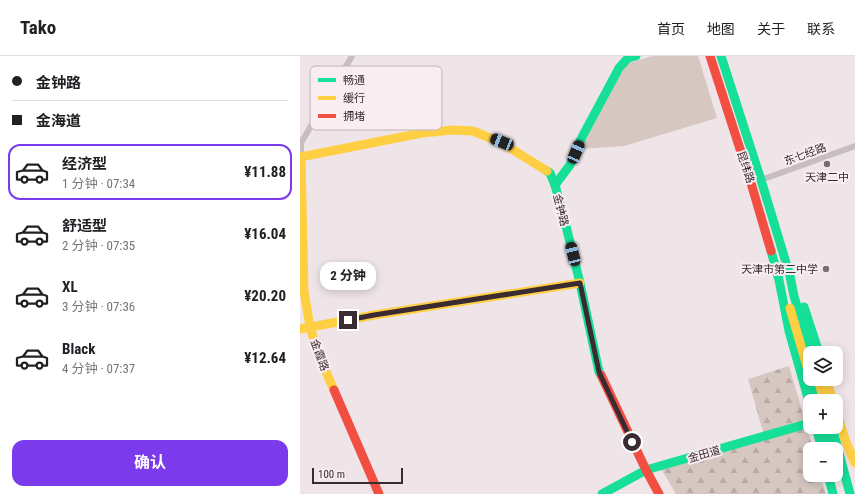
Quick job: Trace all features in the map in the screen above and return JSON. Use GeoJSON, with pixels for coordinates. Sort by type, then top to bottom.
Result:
{"type":"FeatureCollection","features":[{"type":"Feature","properties":{"kind":"street"},"geometry":{"type":"LineString","coordinates":[[346,66],[352,56]]}},
{"type":"Feature","properties":{"kind":"street","name":"昆纬路"},"geometry":{"type":"LineString","coordinates":[[710,56],[751,183],[779,280]]}},
{"type":"Feature","properties":{"kind":"street","name":"昆纬路"},"geometry":{"type":"LineString","coordinates":[[721,56],[790,276]]}},
{"type":"Feature","properties":{"kind":"street"},"geometry":{"type":"LineString","coordinates":[[555,185],[570,165],[581,139],[619,68],[629,57]]}},
{"type":"Feature","properties":{"kind":"street"},"geometry":{"type":"LineString","coordinates":[[301,157],[301,143],[310,128]]}},
{"type":"Feature","properties":{"kind":"street","name":"金钟路"},"geometry":{"type":"LineString","coordinates":[[301,157],[422,133],[453,130],[473,131],[502,142],[550,173],[555,185],[580,283],[599,372],[659,494]]}},
{"type":"Feature","properties":{"kind":"street","name":"东七经路"},"geometry":{"type":"LineString","coordinates":[[761,180],[855,146]]}},
{"type":"Feature","properties":{"kind":"street","name":"金霞路"},"geometry":{"type":"LineString","coordinates":[[301,157],[304,291],[310,327],[318,354],[379,494]]}},
{"type":"Feature","properties":{"kind":"street"},"geometry":{"type":"LineString","coordinates":[[790,276],[804,346]]}},
{"type":"Feature","properties":{"kind":"street"},"geometry":{"type":"LineString","coordinates":[[790,276],[800,296],[817,346]]}},
{"type":"Feature","properties":{"kind":"street"},"geometry":{"type":"LineString","coordinates":[[779,280],[808,346]]}},
{"type":"Feature","properties":{"kind":"street"},"geometry":{"type":"LineString","coordinates":[[779,280],[789,331],[807,394]]}},
{"type":"Feature","properties":{"kind":"street"},"geometry":{"type":"LineString","coordinates":[[300,329],[374,315],[580,283]]}},
{"type":"Feature","properties":{"kind":"street","name":"金田道"},"geometry":{"type":"LineString","coordinates":[[602,494],[646,470],[803,425]]}},
{"type":"Feature","properties":{"kind":"street"},"geometry":{"type":"LineString","coordinates":[[843,433],[855,463]]}},
{"type":"Feature","properties":{"kind":"street"},"geometry":{"type":"LineString","coordinates":[[834,434],[850,494]]}},
{"type":"Feature","properties":{"kind":"street"},"geometry":{"type":"LineString","coordinates":[[846,442],[855,447]]}},
{"type":"Feature","properties":{"kind":"street"},"geometry":{"type":"LineString","coordinates":[[830,482],[833,494]]}},
{"type":"Feature","properties":{"kind":"street"},"geometry":{"type":"LineString","coordinates":[[840,482],[843,494]]}},
{"type":"Feature","properties":{"kind":"green space"},"geometry":{"type":"Polygon","coordinates":[[[653,56],[698,56],[717,118],[624,146],[581,149],[621,73],[629,63],[653,56]]]}},
{"type":"Feature","properties":{"kind":"green space"},"geometry":{"type":"Polygon","coordinates":[[[789,366],[803,414],[803,434],[809,434],[811,442],[803,442],[803,482],[822,482],[826,494],[676,494],[662,470],[765,439],[748,379],[789,366]]]}},
{"type":"Feature","properties":{"kind":"traffic: fast"},"geometry":{"type":"LineString","coordinates":[[555,185],[570,165],[581,139],[619,68],[628,58],[636,56]]}},
{"type":"Feature","properties":{"kind":"traffic: fast"},"geometry":{"type":"LineString","coordinates":[[721,56],[761,180],[790,276],[794,296],[809,346]]}},
{"type":"Feature","properties":{"kind":"traffic: fast"},"geometry":{"type":"LineString","coordinates":[[547,171],[550,173],[555,185],[566,226],[599,372],[601,375]]}},
{"type":"Feature","properties":{"kind":"traffic: fast"},"geometry":{"type":"LineString","coordinates":[[771,251],[779,280],[789,331],[807,394]]}},
{"type":"Feature","properties":{"kind":"traffic: fast"},"geometry":{"type":"LineString","coordinates":[[804,307],[817,346]]}},
{"type":"Feature","properties":{"kind":"traffic: fast"},"geometry":{"type":"LineString","coordinates":[[813,386],[815,394]]}},
{"type":"Feature","properties":{"kind":"traffic: fast"},"geometry":{"type":"LineString","coordinates":[[602,494],[646,470],[803,425]]}},
{"type":"Feature","properties":{"kind":"traffic: fast"},"geometry":{"type":"LineString","coordinates":[[818,434],[820,442]]}},
{"type":"Feature","properties":{"kind":"traffic: fast"},"geometry":{"type":"LineString","coordinates":[[826,434],[829,442]]}},
{"type":"Feature","properties":{"kind":"traffic: fast"},"geometry":{"type":"LineString","coordinates":[[834,434],[850,494]]}},
{"type":"Feature","properties":{"kind":"traffic: fast"},"geometry":{"type":"LineString","coordinates":[[830,482],[833,494]]}},
{"type":"Feature","properties":{"kind":"traffic: slow"},"geometry":{"type":"LineString","coordinates":[[300,157],[422,133],[453,130],[473,131],[502,143],[547,171]]}},
{"type":"Feature","properties":{"kind":"traffic: slow"},"geometry":{"type":"LineString","coordinates":[[301,157],[304,291],[310,327],[318,354],[334,390]]}},
{"type":"Feature","properties":{"kind":"traffic: slow"},"geometry":{"type":"LineString","coordinates":[[300,329],[374,315],[580,283]]}},
{"type":"Feature","properties":{"kind":"traffic: slow"},"geometry":{"type":"LineString","coordinates":[[790,308],[803,353]]}},
{"type":"Feature","properties":{"kind":"traffic: slow"},"geometry":{"type":"LineString","coordinates":[[820,386],[822,394]]}},
{"type":"Feature","properties":{"kind":"traffic: slow"},"geometry":{"type":"LineString","coordinates":[[828,386],[831,394]]}},
{"type":"Feature","properties":{"kind":"traffic: slow"},"geometry":{"type":"LineString","coordinates":[[843,433],[855,463]]}},
{"type":"Feature","properties":{"kind":"traffic: jam"},"geometry":{"type":"LineString","coordinates":[[710,56],[751,183],[771,251]]}},
{"type":"Feature","properties":{"kind":"traffic: jam"},"geometry":{"type":"LineString","coordinates":[[601,375],[659,494]]}},
{"type":"Feature","properties":{"kind":"traffic: jam"},"geometry":{"type":"LineString","coordinates":[[334,390],[379,494]]}},
{"type":"Feature","properties":{"kind":"place","name":"天津二中"},"geometry":{"type":"Point","coordinates":[827,164]}},
{"type":"Feature","properties":{"kind":"place","name":"天津市第二中学"},"geometry":{"type":"Point","coordinates":[826,269]}},
{"type":"Feature","properties":{"kind":"route"},"geometry":{"type":"LineString","coordinates":[[348,320],[580,283],[599,372],[632,442]]}}]}
